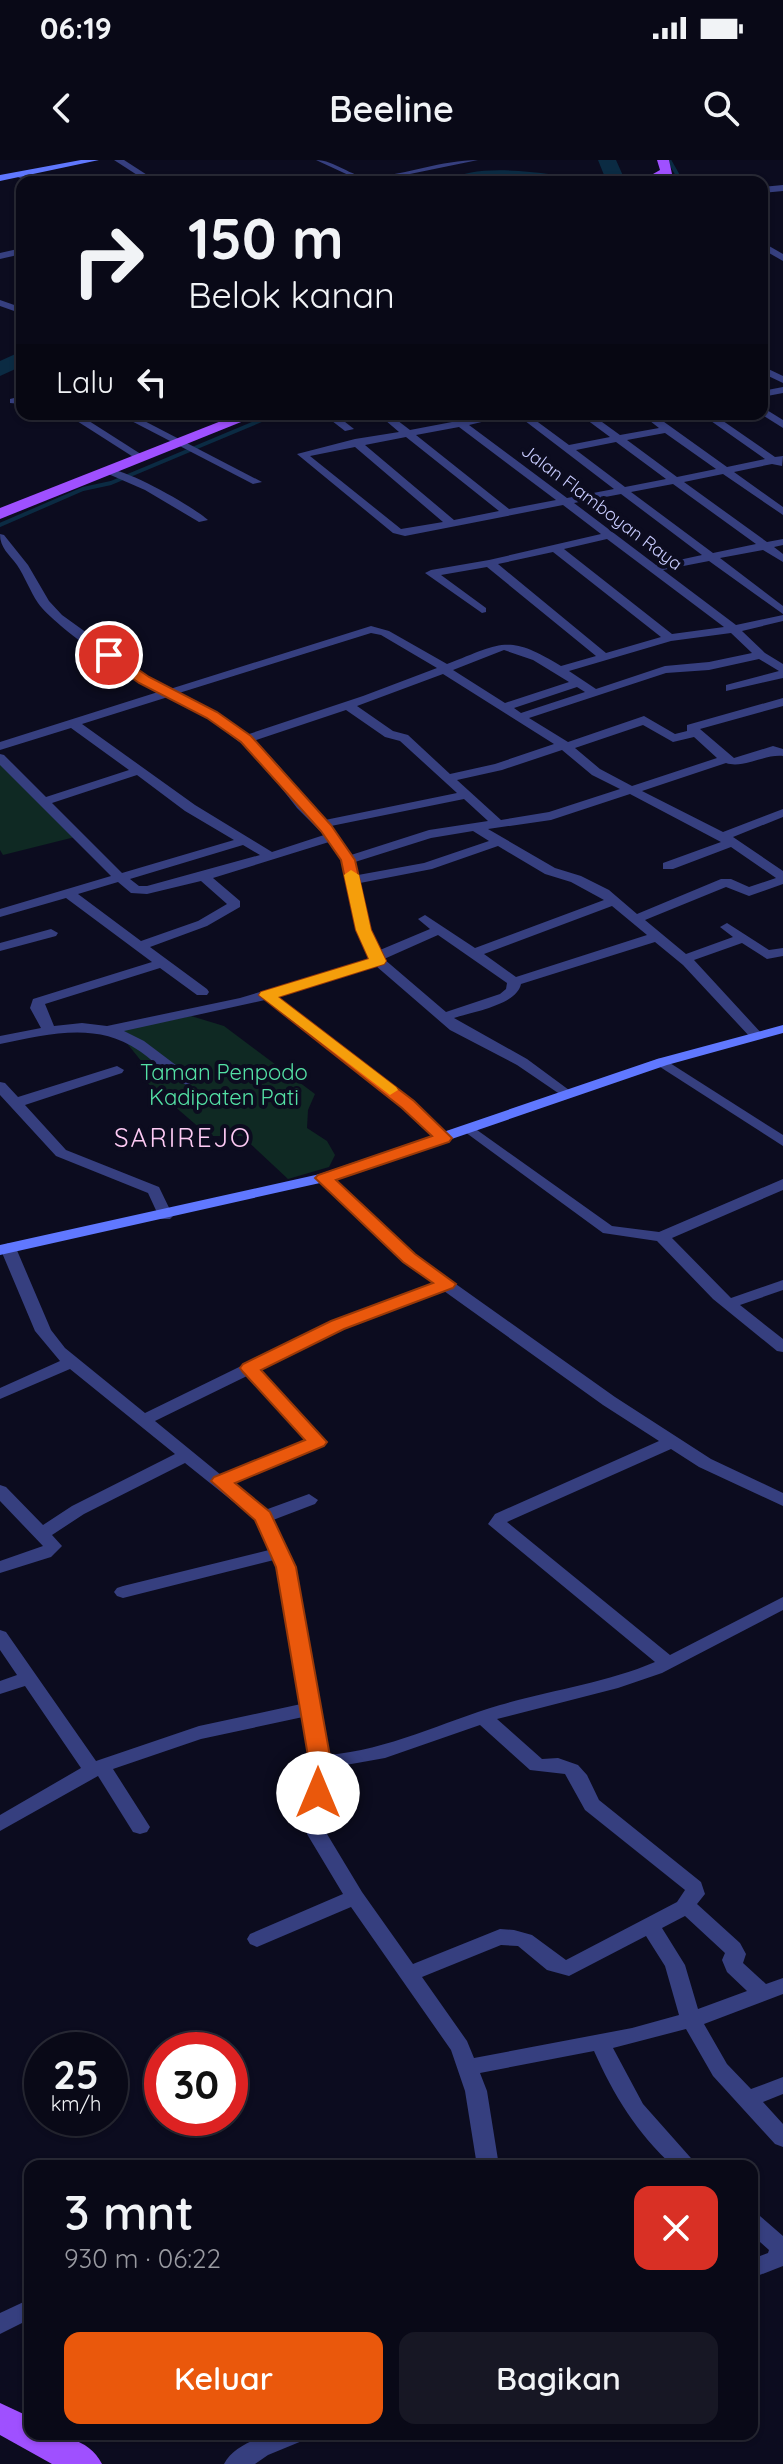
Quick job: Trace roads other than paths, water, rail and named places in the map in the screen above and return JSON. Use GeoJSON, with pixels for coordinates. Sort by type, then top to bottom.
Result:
{"type":"FeatureCollection","features":[{"type":"Feature","properties":{"kind":"main road"},"geometry":{"type":"LineString","coordinates":[[657,176],[667,171],[663,160]]}},
{"type":"Feature","properties":{"kind":"main road"},"geometry":{"type":"LineString","coordinates":[[0,514],[235,420]]}},
{"type":"Feature","properties":{"kind":"main road"},"geometry":{"type":"LineString","coordinates":[[0,2418],[24,2431]]}},
{"type":"Feature","properties":{"kind":"main road"},"geometry":{"type":"LineString","coordinates":[[40,2440],[84,2464]]}},
{"type":"Feature","properties":{"kind":"street"},"geometry":{"type":"LineString","coordinates":[[0,178],[95,160]]}},
{"type":"Feature","properties":{"kind":"street"},"geometry":{"type":"LineString","coordinates":[[118,160],[144,176]]}},
{"type":"Feature","properties":{"kind":"street"},"geometry":{"type":"LineString","coordinates":[[320,160],[351,176]]}},
{"type":"Feature","properties":{"kind":"street"},"geometry":{"type":"LineString","coordinates":[[388,176],[474,160]]}},
{"type":"Feature","properties":{"kind":"street"},"geometry":{"type":"LineString","coordinates":[[19,174],[22,176]]}},
{"type":"Feature","properties":{"kind":"street"},"geometry":{"type":"LineString","coordinates":[[81,420],[142,458]]}},
{"type":"Feature","properties":{"kind":"street"},"geometry":{"type":"LineString","coordinates":[[135,420],[257,482]]}},
{"type":"Feature","properties":{"kind":"street"},"geometry":{"type":"LineString","coordinates":[[336,420],[349,429]]}},
{"type":"Feature","properties":{"kind":"street"},"geometry":{"type":"LineString","coordinates":[[391,420],[506,512]]}},
{"type":"Feature","properties":{"kind":"street","name":"Jalan Flamboyan Raya"},"geometry":{"type":"LineString","coordinates":[[457,420],[734,629],[783,672]]}},
{"type":"Feature","properties":{"kind":"street"},"geometry":{"type":"LineString","coordinates":[[478,420],[302,454],[399,532],[780,462]]}},
{"type":"Feature","properties":{"kind":"street"},"geometry":{"type":"LineString","coordinates":[[529,420],[783,611]]}},
{"type":"Feature","properties":{"kind":"street"},"geometry":{"type":"LineString","coordinates":[[592,420],[783,559]]}},
{"type":"Feature","properties":{"kind":"street"},"geometry":{"type":"LineString","coordinates":[[655,420],[783,512]]}},
{"type":"Feature","properties":{"kind":"street"},"geometry":{"type":"LineString","coordinates":[[715,420],[780,462]]}},
{"type":"Feature","properties":{"kind":"street"},"geometry":{"type":"LineString","coordinates":[[567,449],[668,429]]}},
{"type":"Feature","properties":{"kind":"street"},"geometry":{"type":"LineString","coordinates":[[355,442],[451,523]]}},
{"type":"Feature","properties":{"kind":"street"},"geometry":{"type":"LineString","coordinates":[[110,471],[149,488],[203,520]]}},
{"type":"Feature","properties":{"kind":"street"},"geometry":{"type":"LineString","coordinates":[[482,610],[431,573],[610,535]]}},
{"type":"Feature","properties":{"kind":"street"},"geometry":{"type":"LineString","coordinates":[[0,537],[22,565],[44,603],[144,680],[212,715],[246,739],[322,824],[348,860],[364,930],[377,959],[463,1032],[544,1075],[564,1093]]}},
{"type":"Feature","properties":{"kind":"street"},"geometry":{"type":"LineString","coordinates":[[653,569],[783,542]]}},
{"type":"Feature","properties":{"kind":"street"},"geometry":{"type":"LineString","coordinates":[[554,547],[670,638]]}},
{"type":"Feature","properties":{"kind":"street"},"geometry":{"type":"LineString","coordinates":[[489,563],[603,656]]}},
{"type":"Feature","properties":{"kind":"street"},"geometry":{"type":"LineString","coordinates":[[559,670],[670,638],[783,618]]}},
{"type":"Feature","properties":{"kind":"street"},"geometry":{"type":"LineString","coordinates":[[0,746],[374,629],[445,668],[565,746],[596,772],[727,840],[781,873],[749,892],[728,881],[634,920]]}},
{"type":"Feature","properties":{"kind":"street"},"geometry":{"type":"LineString","coordinates":[[246,739],[348,706],[508,646],[559,670],[594,693]]}},
{"type":"Feature","properties":{"kind":"street"},"geometry":{"type":"LineString","coordinates":[[521,717],[665,670],[702,667],[761,655]]}},
{"type":"Feature","properties":{"kind":"street"},"geometry":{"type":"LineString","coordinates":[[730,688],[783,672]]}},
{"type":"Feature","properties":{"kind":"street"},"geometry":{"type":"LineString","coordinates":[[505,707],[578,683]]}},
{"type":"Feature","properties":{"kind":"street"},"geometry":{"type":"LineString","coordinates":[[781,753],[773,750],[733,762],[691,728],[783,702]]}},
{"type":"Feature","properties":{"kind":"street"},"geometry":{"type":"LineString","coordinates":[[348,706],[389,734],[404,738],[497,823]]}},
{"type":"Feature","properties":{"kind":"street"},"geometry":{"type":"LineString","coordinates":[[448,778],[498,767],[644,720],[673,738],[694,733]]}},
{"type":"Feature","properties":{"kind":"street"},"geometry":{"type":"LineString","coordinates":[[74,724],[190,808],[270,856]]}},
{"type":"Feature","properties":{"kind":"street"},"geometry":{"type":"LineString","coordinates":[[0,758],[119,877],[136,890],[204,876],[332,837]]}},
{"type":"Feature","properties":{"kind":"street"},"geometry":{"type":"LineString","coordinates":[[348,860],[429,834],[551,816],[727,759]]}},
{"type":"Feature","properties":{"kind":"street"},"geometry":{"type":"LineString","coordinates":[[46,801],[140,770]]}},
{"type":"Feature","properties":{"kind":"street"},"geometry":{"type":"LineString","coordinates":[[322,824],[466,795]]}},
{"type":"Feature","properties":{"kind":"street"},"geometry":{"type":"LineString","coordinates":[[668,866],[782,815]]}},
{"type":"Feature","properties":{"kind":"street"},"geometry":{"type":"LineString","coordinates":[[473,826],[550,871],[591,885],[613,901],[684,959],[756,1035]]}},
{"type":"Feature","properties":{"kind":"street"},"geometry":{"type":"LineString","coordinates":[[0,913],[243,841]]}},
{"type":"Feature","properties":{"kind":"street"},"geometry":{"type":"LineString","coordinates":[[353,880],[394,874],[440,862],[498,842]]}},
{"type":"Feature","properties":{"kind":"street"},"geometry":{"type":"LineString","coordinates":[[140,946],[218,917],[235,904],[204,876]]}},
{"type":"Feature","properties":{"kind":"street"},"geometry":{"type":"LineString","coordinates":[[69,894],[202,992]]}},
{"type":"Feature","properties":{"kind":"street"},"geometry":{"type":"LineString","coordinates":[[475,953],[613,901]]}},
{"type":"Feature","properties":{"kind":"street"},"geometry":{"type":"LineString","coordinates":[[425,919],[514,982]]}},
{"type":"Feature","properties":{"kind":"street"},"geometry":{"type":"LineString","coordinates":[[727,927],[767,955],[783,952]]}},
{"type":"Feature","properties":{"kind":"street"},"geometry":{"type":"LineString","coordinates":[[109,1030],[267,995],[377,959],[440,929]]}},
{"type":"Feature","properties":{"kind":"street"},"geometry":{"type":"LineString","coordinates":[[0,947],[51,933]]}},
{"type":"Feature","properties":{"kind":"street"},"geometry":{"type":"LineString","coordinates":[[514,982],[655,937]]}},
{"type":"Feature","properties":{"kind":"street"},"geometry":{"type":"LineString","coordinates":[[684,959],[744,938]]}},
{"type":"Feature","properties":{"kind":"street"},"geometry":{"type":"LineString","coordinates":[[49,1030],[37,1008],[38,1002],[162,963]]}},
{"type":"Feature","properties":{"kind":"street"},"geometry":{"type":"LineString","coordinates":[[444,1017],[505,997],[513,990],[514,982]]}},
{"type":"Feature","properties":{"kind":"street"},"geometry":{"type":"LineString","coordinates":[[267,995],[408,1104],[443,1138]]}},
{"type":"Feature","properties":{"kind":"street"},"geometry":{"type":"LineString","coordinates":[[0,1040],[77,1026],[109,1030],[131,1037],[188,1081]]}},
{"type":"Feature","properties":{"kind":"street"},"geometry":{"type":"LineString","coordinates":[[487,2160],[476,2091],[460,2047],[355,1897],[317,1834],[320,1762],[291,1583],[281,1553],[263,1517],[70,1363],[43,1331],[4,1249],[165,1216],[324,1178],[470,1129],[564,1093],[783,1029]]}},
{"type":"Feature","properties":{"kind":"street"},"geometry":{"type":"LineString","coordinates":[[662,1062],[783,1142]]}},
{"type":"Feature","properties":{"kind":"street"},"geometry":{"type":"LineString","coordinates":[[15,1103],[117,1070]]}},
{"type":"Feature","properties":{"kind":"street"},"geometry":{"type":"LineString","coordinates":[[0,1086],[61,1153],[154,1190],[165,1216]]}},
{"type":"Feature","properties":{"kind":"street"},"geometry":{"type":"LineString","coordinates":[[470,1129],[608,1230],[661,1237],[783,1184]]}},
{"type":"Feature","properties":{"kind":"street"},"geometry":{"type":"LineString","coordinates":[[324,1178],[409,1258],[585,1385],[719,1470],[783,1500]]}},
{"type":"Feature","properties":{"kind":"street"},"geometry":{"type":"LineString","coordinates":[[661,1237],[728,1304],[783,1347]]}},
{"type":"Feature","properties":{"kind":"street"},"geometry":{"type":"LineString","coordinates":[[142,1421],[337,1325],[447,1284]]}},
{"type":"Feature","properties":{"kind":"street"},"geometry":{"type":"LineString","coordinates":[[728,1304],[783,1285]]}},
{"type":"Feature","properties":{"kind":"street"},"geometry":{"type":"LineString","coordinates":[[0,1394],[70,1363]]}},
{"type":"Feature","properties":{"kind":"street"},"geometry":{"type":"LineString","coordinates":[[221,1481],[317,1442],[249,1368]]}},
{"type":"Feature","properties":{"kind":"street"},"geometry":{"type":"LineString","coordinates":[[668,1663],[497,1526],[497,1522],[672,1442]]}},
{"type":"Feature","properties":{"kind":"street"},"geometry":{"type":"LineString","coordinates":[[42,1533],[78,1510],[187,1455]]}},
{"type":"Feature","properties":{"kind":"street"},"geometry":{"type":"LineString","coordinates":[[0,1491],[53,1546],[45,1553],[0,1567]]}},
{"type":"Feature","properties":{"kind":"street"},"geometry":{"type":"LineString","coordinates":[[263,1517],[309,1500]]}},
{"type":"Feature","properties":{"kind":"street"},"geometry":{"type":"LineString","coordinates":[[123,1592],[281,1553]]}},
{"type":"Feature","properties":{"kind":"street"},"geometry":{"type":"LineString","coordinates":[[320,1762],[380,1753],[523,1703],[635,1676],[668,1663],[783,1603]]}},
{"type":"Feature","properties":{"kind":"street"},"geometry":{"type":"LineString","coordinates":[[0,1636],[140,1827]]}},
{"type":"Feature","properties":{"kind":"street"},"geometry":{"type":"LineString","coordinates":[[0,1688],[29,1678]]}},
{"type":"Feature","properties":{"kind":"street"},"geometry":{"type":"LineString","coordinates":[[0,1824],[97,1768],[187,1735],[245,1719],[311,1709]]}},
{"type":"Feature","properties":{"kind":"street"},"geometry":{"type":"LineString","coordinates":[[483,1717],[537,1765],[562,1765],[579,1778],[592,1805],[694,1887],[695,1894],[687,1901],[687,1906]]}},
{"type":"Feature","properties":{"kind":"street"},"geometry":{"type":"LineString","coordinates":[[257,1939],[355,1897]]}},
{"type":"Feature","properties":{"kind":"street"},"geometry":{"type":"LineString","coordinates":[[410,1973],[500,1937],[513,1936],[527,1939],[563,1969],[687,1906]]}},
{"type":"Feature","properties":{"kind":"street"},"geometry":{"type":"LineString","coordinates":[[687,1906],[733,1948],[736,1954],[732,1960],[734,1967],[773,1990]]}},
{"type":"Feature","properties":{"kind":"street"},"geometry":{"type":"LineString","coordinates":[[650,1926],[675,1965],[691,2020],[720,2070],[783,2138]]}},
{"type":"Feature","properties":{"kind":"street"},"geometry":{"type":"LineString","coordinates":[[466,2068],[600,2042],[691,2020],[773,1990]]}},
{"type":"Feature","properties":{"kind":"street"},"geometry":{"type":"LineString","coordinates":[[600,2042],[620,2087],[642,2123],[681,2160]]}},
{"type":"Feature","properties":{"kind":"street"},"geometry":{"type":"LineString","coordinates":[[746,2100],[783,2085]]}},
{"type":"Feature","properties":{"kind":"street"},"geometry":{"type":"LineString","coordinates":[[758,2227],[781,2247],[781,2253],[776,2259],[758,2266]]}},
{"type":"Feature","properties":{"kind":"street"},"geometry":{"type":"LineString","coordinates":[[0,2324],[24,2311]]}},
{"type":"Feature","properties":{"kind":"street"},"geometry":{"type":"LineString","coordinates":[[236,2464],[279,2440]]}},
{"type":"Feature","properties":{"kind":"waterway"},"geometry":{"type":"LineString","coordinates":[[607,160],[614,176]]}},
{"type":"Feature","properties":{"kind":"waterway"},"geometry":{"type":"LineString","coordinates":[[669,160],[676,176]]}},
{"type":"Feature","properties":{"kind":"waterway"},"geometry":{"type":"LineString","coordinates":[[470,176],[502,172],[550,176]]}},
{"type":"Feature","properties":{"kind":"waterway"},"geometry":{"type":"LineString","coordinates":[[0,370],[16,361]]}},
{"type":"Feature","properties":{"kind":"waterway"},"geometry":{"type":"LineString","coordinates":[[0,525],[83,489],[111,483],[262,420]]}},
{"type":"Feature","properties":{"kind":"district","name":"SARIREJO"},"geometry":{"type":"Point","coordinates":[183,1137]}},
{"type":"Feature","properties":{"kind":"park label","name":"Taman Penpodo Kadipaten Pati"},"geometry":{"type":"Point","coordinates":[224,1084]}}]}
